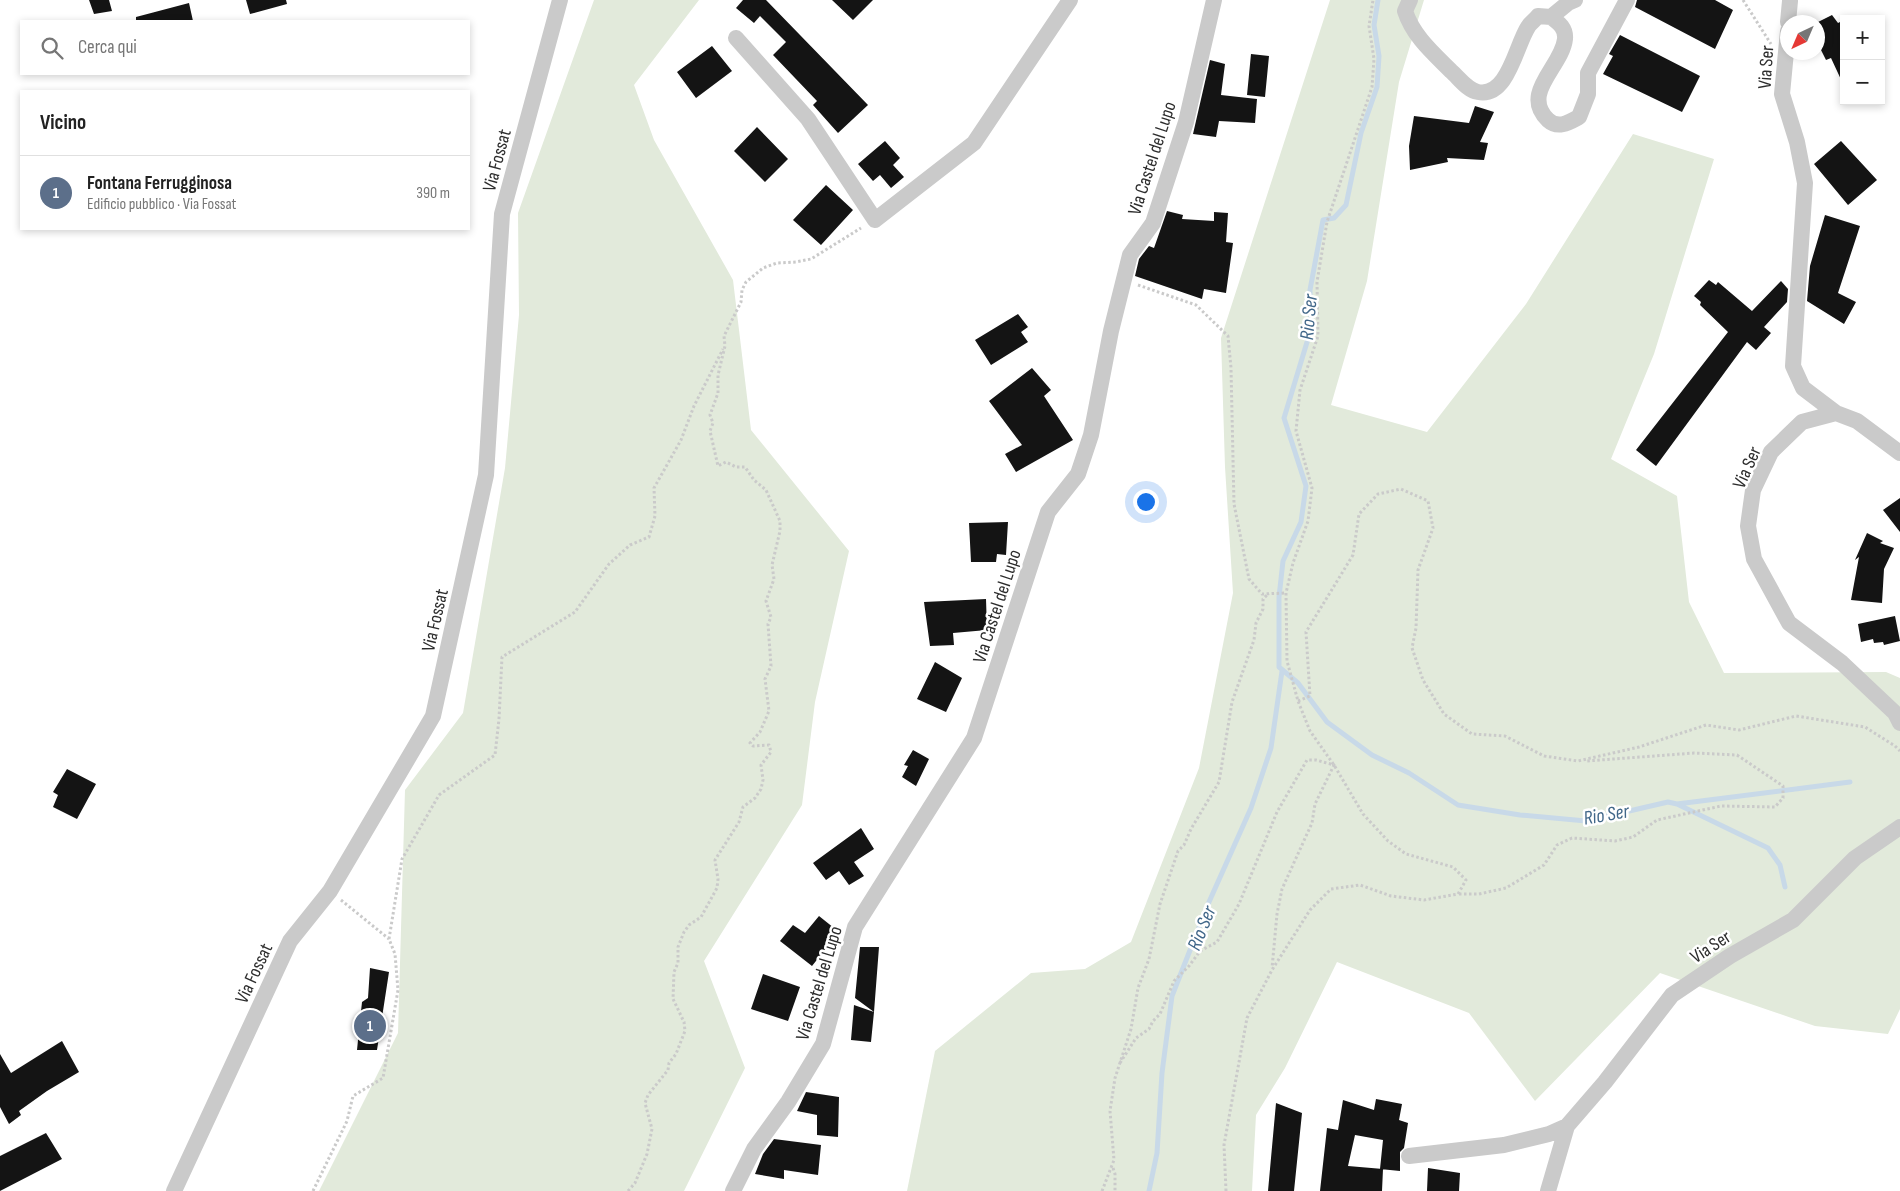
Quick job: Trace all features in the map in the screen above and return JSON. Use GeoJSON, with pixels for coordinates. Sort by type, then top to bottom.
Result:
{"type":"FeatureCollection","features":[{"type":"Feature","properties":{"kind":"street","name":"Via Fossat"},"geometry":{"type":"LineString","coordinates":[[174,1191],[290,941],[330,891],[433,716],[486,475],[502,214],[560,0]]}},
{"type":"Feature","properties":{"kind":"street"},"geometry":{"type":"LineString","coordinates":[[736,38],[808,119],[875,220],[974,143],[1070,0]]}},
{"type":"Feature","properties":{"kind":"street","name":"Via Castel del Lupo"},"geometry":{"type":"LineString","coordinates":[[733,1191],[754,1149],[788,1102],[823,1044],[854,927],[974,738],[1048,512],[1078,474],[1091,435],[1111,331],[1130,255],[1153,223],[1186,122],[1214,0]]}},
{"type":"Feature","properties":{"kind":"street"},"geometry":{"type":"LineString","coordinates":[[1410,0],[1405,12],[1409,23],[1440,60],[1468,87],[1479,92],[1493,90],[1504,80],[1528,27],[1538,16],[1551,18],[1562,25],[1565,38],[1562,49],[1538,93],[1541,113],[1553,124],[1564,125],[1579,117],[1588,94],[1588,73],[1627,0]]}},
{"type":"Feature","properties":{"kind":"street"},"geometry":{"type":"LineString","coordinates":[[1551,18],[1568,3],[1575,0]]}},
{"type":"Feature","properties":{"kind":"street","name":"Via Ser"},"geometry":{"type":"LineString","coordinates":[[1789,15],[1790,2]]}},
{"type":"Feature","properties":{"kind":"street","name":"Via Ser"},"geometry":{"type":"LineString","coordinates":[[1785,60],[1782,94],[1797,142],[1805,183],[1793,366],[1803,388],[1836,413],[1857,421],[1900,453]]}},
{"type":"Feature","properties":{"kind":"street","name":"Via Ser"},"geometry":{"type":"LineString","coordinates":[[1836,413],[1802,422],[1771,452],[1753,490],[1748,526],[1754,559],[1789,623],[1842,663],[1895,713],[1900,723]]}},
{"type":"Feature","properties":{"kind":"street","name":"Via Ser"},"geometry":{"type":"LineString","coordinates":[[1409,1156],[1504,1145],[1549,1134],[1567,1126],[1606,1082],[1672,995],[1730,956],[1793,920],[1855,858],[1900,826]]}},
{"type":"Feature","properties":{"kind":"street","name":"Via Ser"},"geometry":{"type":"LineString","coordinates":[[1548,1191],[1567,1126]]}},
{"type":"Feature","properties":{"kind":"path"},"geometry":{"type":"LineString","coordinates":[[1373,0],[1369,26],[1374,58],[1372,87],[1327,222],[1316,282],[1318,336],[1300,390],[1296,431],[1312,488],[1308,521],[1284,593],[1287,662],[1298,701],[1310,731],[1334,765],[1363,814],[1388,841],[1406,854],[1453,867],[1466,880],[1458,894]]}},
{"type":"Feature","properties":{"kind":"path"},"geometry":{"type":"LineString","coordinates":[[628,1191],[635,1183],[647,1154],[652,1128],[645,1103],[648,1095],[668,1070],[669,1063],[676,1054],[685,1030],[684,1022],[672,999],[674,972],[678,963],[678,947],[689,925],[700,917],[711,902],[718,878],[715,860],[740,822],[743,806],[755,798],[761,789],[763,780],[761,765],[771,752],[769,745],[753,746],[750,743],[760,732],[769,711],[765,679],[771,666],[768,624],[771,617],[766,601],[774,579],[772,565],[776,556],[780,521],[766,490],[754,480],[745,467],[736,467],[726,462],[718,466],[715,458],[710,430],[713,423],[710,415],[718,393],[718,375],[725,346],[724,336],[741,302],[742,290],[755,272],[777,263],[812,259],[875,220]]}},
{"type":"Feature","properties":{"kind":"path"},"geometry":{"type":"LineString","coordinates":[[1124,280],[1196,305],[1228,336],[1231,368],[1234,504],[1249,579],[1262,594],[1284,593]]}},
{"type":"Feature","properties":{"kind":"path"},"geometry":{"type":"LineString","coordinates":[[389,939],[402,859],[439,795],[495,755],[502,657],[575,612],[609,564],[630,545],[649,537],[654,516],[654,488],[681,440],[694,406],[725,346]]}},
{"type":"Feature","properties":{"kind":"path"},"geometry":{"type":"LineString","coordinates":[[1225,1191],[1224,1145],[1247,1018],[1272,970],[1310,910],[1331,889],[1360,884],[1391,896],[1424,900],[1458,894],[1479,894],[1506,888],[1544,865],[1557,845],[1572,838],[1616,841],[1633,837],[1657,820],[1721,806],[1775,807],[1783,798],[1784,786],[1737,755],[1694,753],[1578,761],[1544,756],[1505,736],[1472,734],[1444,714],[1423,680],[1412,648],[1418,570],[1433,528],[1428,501],[1401,489],[1378,494],[1359,514],[1353,555],[1306,632],[1310,696],[1298,701]]}},
{"type":"Feature","properties":{"kind":"path"},"geometry":{"type":"LineString","coordinates":[[1102,1191],[1113,1168],[1110,1111],[1118,1066],[1131,1029],[1138,988],[1149,959],[1160,904],[1178,851],[1184,845],[1190,829],[1219,782],[1232,702],[1254,640],[1256,623],[1263,609],[1263,599],[1269,594]]}},
{"type":"Feature","properties":{"kind":"path"},"geometry":{"type":"LineString","coordinates":[[1578,761],[1639,747],[1706,725],[1739,730],[1796,716],[1864,727],[1900,751]]}},
{"type":"Feature","properties":{"kind":"path"},"geometry":{"type":"LineString","coordinates":[[1118,1066],[1136,1038],[1149,1029],[1152,1021],[1160,1014],[1174,981],[1189,966],[1200,951],[1217,942],[1239,904],[1277,812],[1307,760],[1316,760],[1334,765]]}},
{"type":"Feature","properties":{"kind":"path"},"geometry":{"type":"LineString","coordinates":[[1272,970],[1276,914],[1282,889],[1312,823],[1315,804],[1334,765]]}},
{"type":"Feature","properties":{"kind":"path"},"geometry":{"type":"LineString","coordinates":[[313,1191],[346,1121],[353,1096],[383,1078],[398,990],[395,954],[389,939],[330,891]]}},
{"type":"Feature","properties":{"kind":"path"},"geometry":{"type":"LineString","coordinates":[[1113,1168],[1115,1191]]}},
{"type":"Feature","properties":{"kind":"green space"},"geometry":{"type":"Polygon","coordinates":[[[594,0],[699,0],[634,85],[654,140],[733,280],[751,430],[849,551],[815,702],[802,805],[704,961],[745,1068],[684,1191],[319,1191],[398,1033],[405,790],[463,713],[505,468],[519,315],[518,213],[594,0]]]}},
{"type":"Feature","properties":{"kind":"green space"},"geometry":{"type":"Polygon","coordinates":[[[1330,0],[1424,0],[1399,82],[1367,281],[1331,405],[1427,432],[1526,304],[1633,134],[1714,159],[1654,354],[1611,459],[1677,496],[1689,602],[1724,673],[1886,672],[1900,678],[1900,1009],[1888,1034],[1815,1026],[1660,973],[1535,1101],[1469,1013],[1337,962],[1285,1068],[1256,1115],[1252,1191],[907,1191],[935,1051],[1031,973],[1085,969],[1131,942],[1199,768],[1233,593],[1225,467],[1221,338],[1330,0]]]}},
{"type":"Feature","properties":{"kind":"building"},"geometry":{"type":"Polygon","coordinates":[[[89,0],[109,0],[112,11],[94,14],[89,0]]]}},
{"type":"Feature","properties":{"kind":"building"},"geometry":{"type":"Polygon","coordinates":[[[246,0],[286,0],[287,4],[250,14],[246,0]]]}},
{"type":"Feature","properties":{"kind":"building"},"geometry":{"type":"Polygon","coordinates":[[[743,0],[766,0],[868,105],[838,133],[813,105],[817,101],[773,55],[786,42],[760,16],[754,23],[736,8],[743,0]]]}},
{"type":"Feature","properties":{"kind":"building"},"geometry":{"type":"Polygon","coordinates":[[[832,0],[873,0],[853,20],[832,0]]]}},
{"type":"Feature","properties":{"kind":"building"},"geometry":{"type":"Polygon","coordinates":[[[1637,0],[1715,0],[1733,10],[1715,49],[1635,7],[1637,0]]]}},
{"type":"Feature","properties":{"kind":"building"},"geometry":{"type":"Polygon","coordinates":[[[189,3],[193,20],[136,20],[136,17],[189,3]]]}},
{"type":"Feature","properties":{"kind":"building"},"geometry":{"type":"Polygon","coordinates":[[[1832,15],[1838,23],[1840,22],[1840,77],[1831,58],[1826,60],[1825,58],[1825,18],[1832,15]]]}},
{"type":"Feature","properties":{"kind":"building"},"geometry":{"type":"Polygon","coordinates":[[[1620,35],[1700,76],[1682,112],[1603,74],[1613,56],[1609,54],[1620,35]]]}},
{"type":"Feature","properties":{"kind":"building"},"geometry":{"type":"Polygon","coordinates":[[[712,46],[732,71],[696,98],[677,72],[712,46]]]}},
{"type":"Feature","properties":{"kind":"building"},"geometry":{"type":"Polygon","coordinates":[[[1251,54],[1269,56],[1265,97],[1247,95],[1251,54]]]}},
{"type":"Feature","properties":{"kind":"building"},"geometry":{"type":"Polygon","coordinates":[[[1210,60],[1225,64],[1221,95],[1257,99],[1255,123],[1219,121],[1216,137],[1193,134],[1210,60]]]}},
{"type":"Feature","properties":{"kind":"building"},"geometry":{"type":"Polygon","coordinates":[[[1475,106],[1494,112],[1480,142],[1488,143],[1484,160],[1447,158],[1448,162],[1410,170],[1409,146],[1414,116],[1469,123],[1475,106]]]}},
{"type":"Feature","properties":{"kind":"building"},"geometry":{"type":"Polygon","coordinates":[[[757,127],[788,159],[765,182],[734,151],[757,127]]]}},
{"type":"Feature","properties":{"kind":"building"},"geometry":{"type":"Polygon","coordinates":[[[885,141],[900,158],[893,165],[904,177],[891,188],[880,175],[873,181],[858,164],[885,141]]]}},
{"type":"Feature","properties":{"kind":"building"},"geometry":{"type":"Polygon","coordinates":[[[1841,141],[1877,180],[1848,205],[1814,164],[1841,141]]]}},
{"type":"Feature","properties":{"kind":"building"},"geometry":{"type":"Polygon","coordinates":[[[826,185],[853,210],[821,245],[793,220],[826,185]]]}},
{"type":"Feature","properties":{"kind":"building"},"geometry":{"type":"Polygon","coordinates":[[[1167,211],[1183,215],[1182,219],[1214,221],[1214,212],[1228,213],[1226,242],[1233,243],[1226,293],[1204,289],[1202,299],[1135,276],[1139,259],[1149,246],[1154,248],[1167,211]]]}},
{"type":"Feature","properties":{"kind":"building"},"geometry":{"type":"Polygon","coordinates":[[[1825,215],[1860,226],[1838,293],[1856,302],[1844,324],[1807,301],[1810,266],[1825,215]]]}},
{"type":"Feature","properties":{"kind":"building"},"geometry":{"type":"Polygon","coordinates":[[[1709,280],[1716,285],[1718,282],[1752,311],[1781,281],[1788,289],[1787,302],[1764,327],[1771,333],[1756,350],[1747,342],[1656,466],[1636,450],[1728,332],[1700,305],[1701,302],[1694,296],[1709,280]]]}},
{"type":"Feature","properties":{"kind":"building"},"geometry":{"type":"Polygon","coordinates":[[[1018,314],[1028,327],[1021,332],[1028,342],[991,365],[975,340],[1018,314]]]}},
{"type":"Feature","properties":{"kind":"building"},"geometry":{"type":"Polygon","coordinates":[[[1032,368],[1051,390],[1044,396],[1073,440],[1016,472],[1005,454],[1022,445],[989,401],[1032,368]]]}},
{"type":"Feature","properties":{"kind":"building"},"geometry":{"type":"Polygon","coordinates":[[[1900,498],[1900,532],[1883,510],[1900,498]]]}},
{"type":"Feature","properties":{"kind":"building"},"geometry":{"type":"Polygon","coordinates":[[[1008,522],[1006,555],[997,554],[996,562],[971,562],[969,523],[1008,522]]]}},
{"type":"Feature","properties":{"kind":"building"},"geometry":{"type":"Polygon","coordinates":[[[1867,533],[1883,541],[1880,543],[1894,548],[1884,569],[1882,603],[1851,600],[1859,557],[1855,560],[1867,533]]]}},
{"type":"Feature","properties":{"kind":"building"},"geometry":{"type":"Polygon","coordinates":[[[986,599],[987,630],[953,633],[954,645],[930,646],[924,602],[986,599]]]}},
{"type":"Feature","properties":{"kind":"building"},"geometry":{"type":"Polygon","coordinates":[[[1895,616],[1900,641],[1884,645],[1883,642],[1874,643],[1873,639],[1861,642],[1858,624],[1895,616]]]}},
{"type":"Feature","properties":{"kind":"building"},"geometry":{"type":"Polygon","coordinates":[[[935,662],[962,678],[946,712],[917,699],[935,662]]]}},
{"type":"Feature","properties":{"kind":"building"},"geometry":{"type":"Polygon","coordinates":[[[913,750],[929,759],[916,786],[902,777],[908,766],[904,765],[913,750]]]}},
{"type":"Feature","properties":{"kind":"building"},"geometry":{"type":"Polygon","coordinates":[[[67,769],[96,784],[77,819],[53,807],[58,795],[53,792],[67,769]]]}},
{"type":"Feature","properties":{"kind":"building"},"geometry":{"type":"Polygon","coordinates":[[[861,828],[874,849],[854,862],[864,876],[849,885],[839,871],[826,880],[813,863],[861,828]]]}},
{"type":"Feature","properties":{"kind":"building"},"geometry":{"type":"Polygon","coordinates":[[[819,916],[839,932],[812,966],[780,941],[793,925],[805,933],[819,916]]]}},
{"type":"Feature","properties":{"kind":"building"},"geometry":{"type":"Polygon","coordinates":[[[860,947],[879,947],[874,1012],[855,998],[860,947]]]}},
{"type":"Feature","properties":{"kind":"building"},"geometry":{"type":"Polygon","coordinates":[[[370,968],[389,972],[377,1050],[357,1050],[362,1002],[368,998],[370,968]]]}},
{"type":"Feature","properties":{"kind":"building"},"geometry":{"type":"Polygon","coordinates":[[[763,974],[800,987],[788,1021],[751,1009],[763,974]]]}},
{"type":"Feature","properties":{"kind":"building"},"geometry":{"type":"Polygon","coordinates":[[[854,1005],[874,1012],[871,1042],[851,1040],[854,1005]]]}},
{"type":"Feature","properties":{"kind":"building"},"geometry":{"type":"Polygon","coordinates":[[[62,1041],[79,1072],[47,1091],[19,1111],[21,1115],[9,1124],[0,1107],[0,1054],[11,1073],[62,1041]]]}},
{"type":"Feature","properties":{"kind":"building"},"geometry":{"type":"Polygon","coordinates":[[[806,1092],[839,1097],[838,1137],[817,1135],[817,1115],[797,1111],[806,1092]]]}},
{"type":"Feature","properties":{"kind":"building"},"geometry":{"type":"Polygon","coordinates":[[[1376,1099],[1402,1104],[1399,1120],[1408,1123],[1404,1148],[1400,1152],[1400,1171],[1383,1169],[1382,1191],[1320,1191],[1327,1128],[1338,1130],[1343,1100],[1374,1110],[1376,1099]],[[1355,1135],[1348,1166],[1380,1169],[1383,1140],[1355,1135]]]}},
{"type":"Feature","properties":{"kind":"building"},"geometry":{"type":"Polygon","coordinates":[[[1276,1103],[1302,1113],[1294,1191],[1268,1191],[1276,1103]]]}},
{"type":"Feature","properties":{"kind":"building"},"geometry":{"type":"Polygon","coordinates":[[[46,1133],[62,1159],[0,1191],[0,1156],[46,1133]]]}},
{"type":"Feature","properties":{"kind":"building"},"geometry":{"type":"Polygon","coordinates":[[[774,1139],[821,1145],[818,1175],[784,1170],[784,1179],[755,1174],[763,1154],[774,1139]]]}},
{"type":"Feature","properties":{"kind":"building"},"geometry":{"type":"Polygon","coordinates":[[[1428,1168],[1460,1173],[1459,1191],[1427,1191],[1428,1168]]]}},
{"type":"Feature","properties":{"kind":"waterway","name":"Rio Ser"},"geometry":{"type":"LineString","coordinates":[[1378,0],[1374,25],[1379,56],[1377,87],[1361,133],[1346,205],[1334,218],[1323,220],[1310,290],[1311,329],[1284,418],[1306,486],[1301,522],[1283,561],[1279,597],[1279,667],[1298,683],[1327,722],[1372,755],[1409,773],[1458,805],[1520,815],[1586,821],[1668,802],[1677,804],[1850,782]]}},
{"type":"Feature","properties":{"kind":"waterway","name":"Rio Ser"},"geometry":{"type":"LineString","coordinates":[[1149,1191],[1157,1153],[1162,1073],[1172,996],[1209,902],[1251,808],[1271,748],[1282,671]]}},
{"type":"Feature","properties":{"kind":"waterway","name":"Rio Ser"},"geometry":{"type":"LineString","coordinates":[[1677,804],[1768,848],[1780,865],[1785,887]]}},
{"type":"Feature","properties":{"kind":"place","name":"Fontana Ferrugginosa"},"geometry":{"type":"Point","coordinates":[370,1026]}}]}
